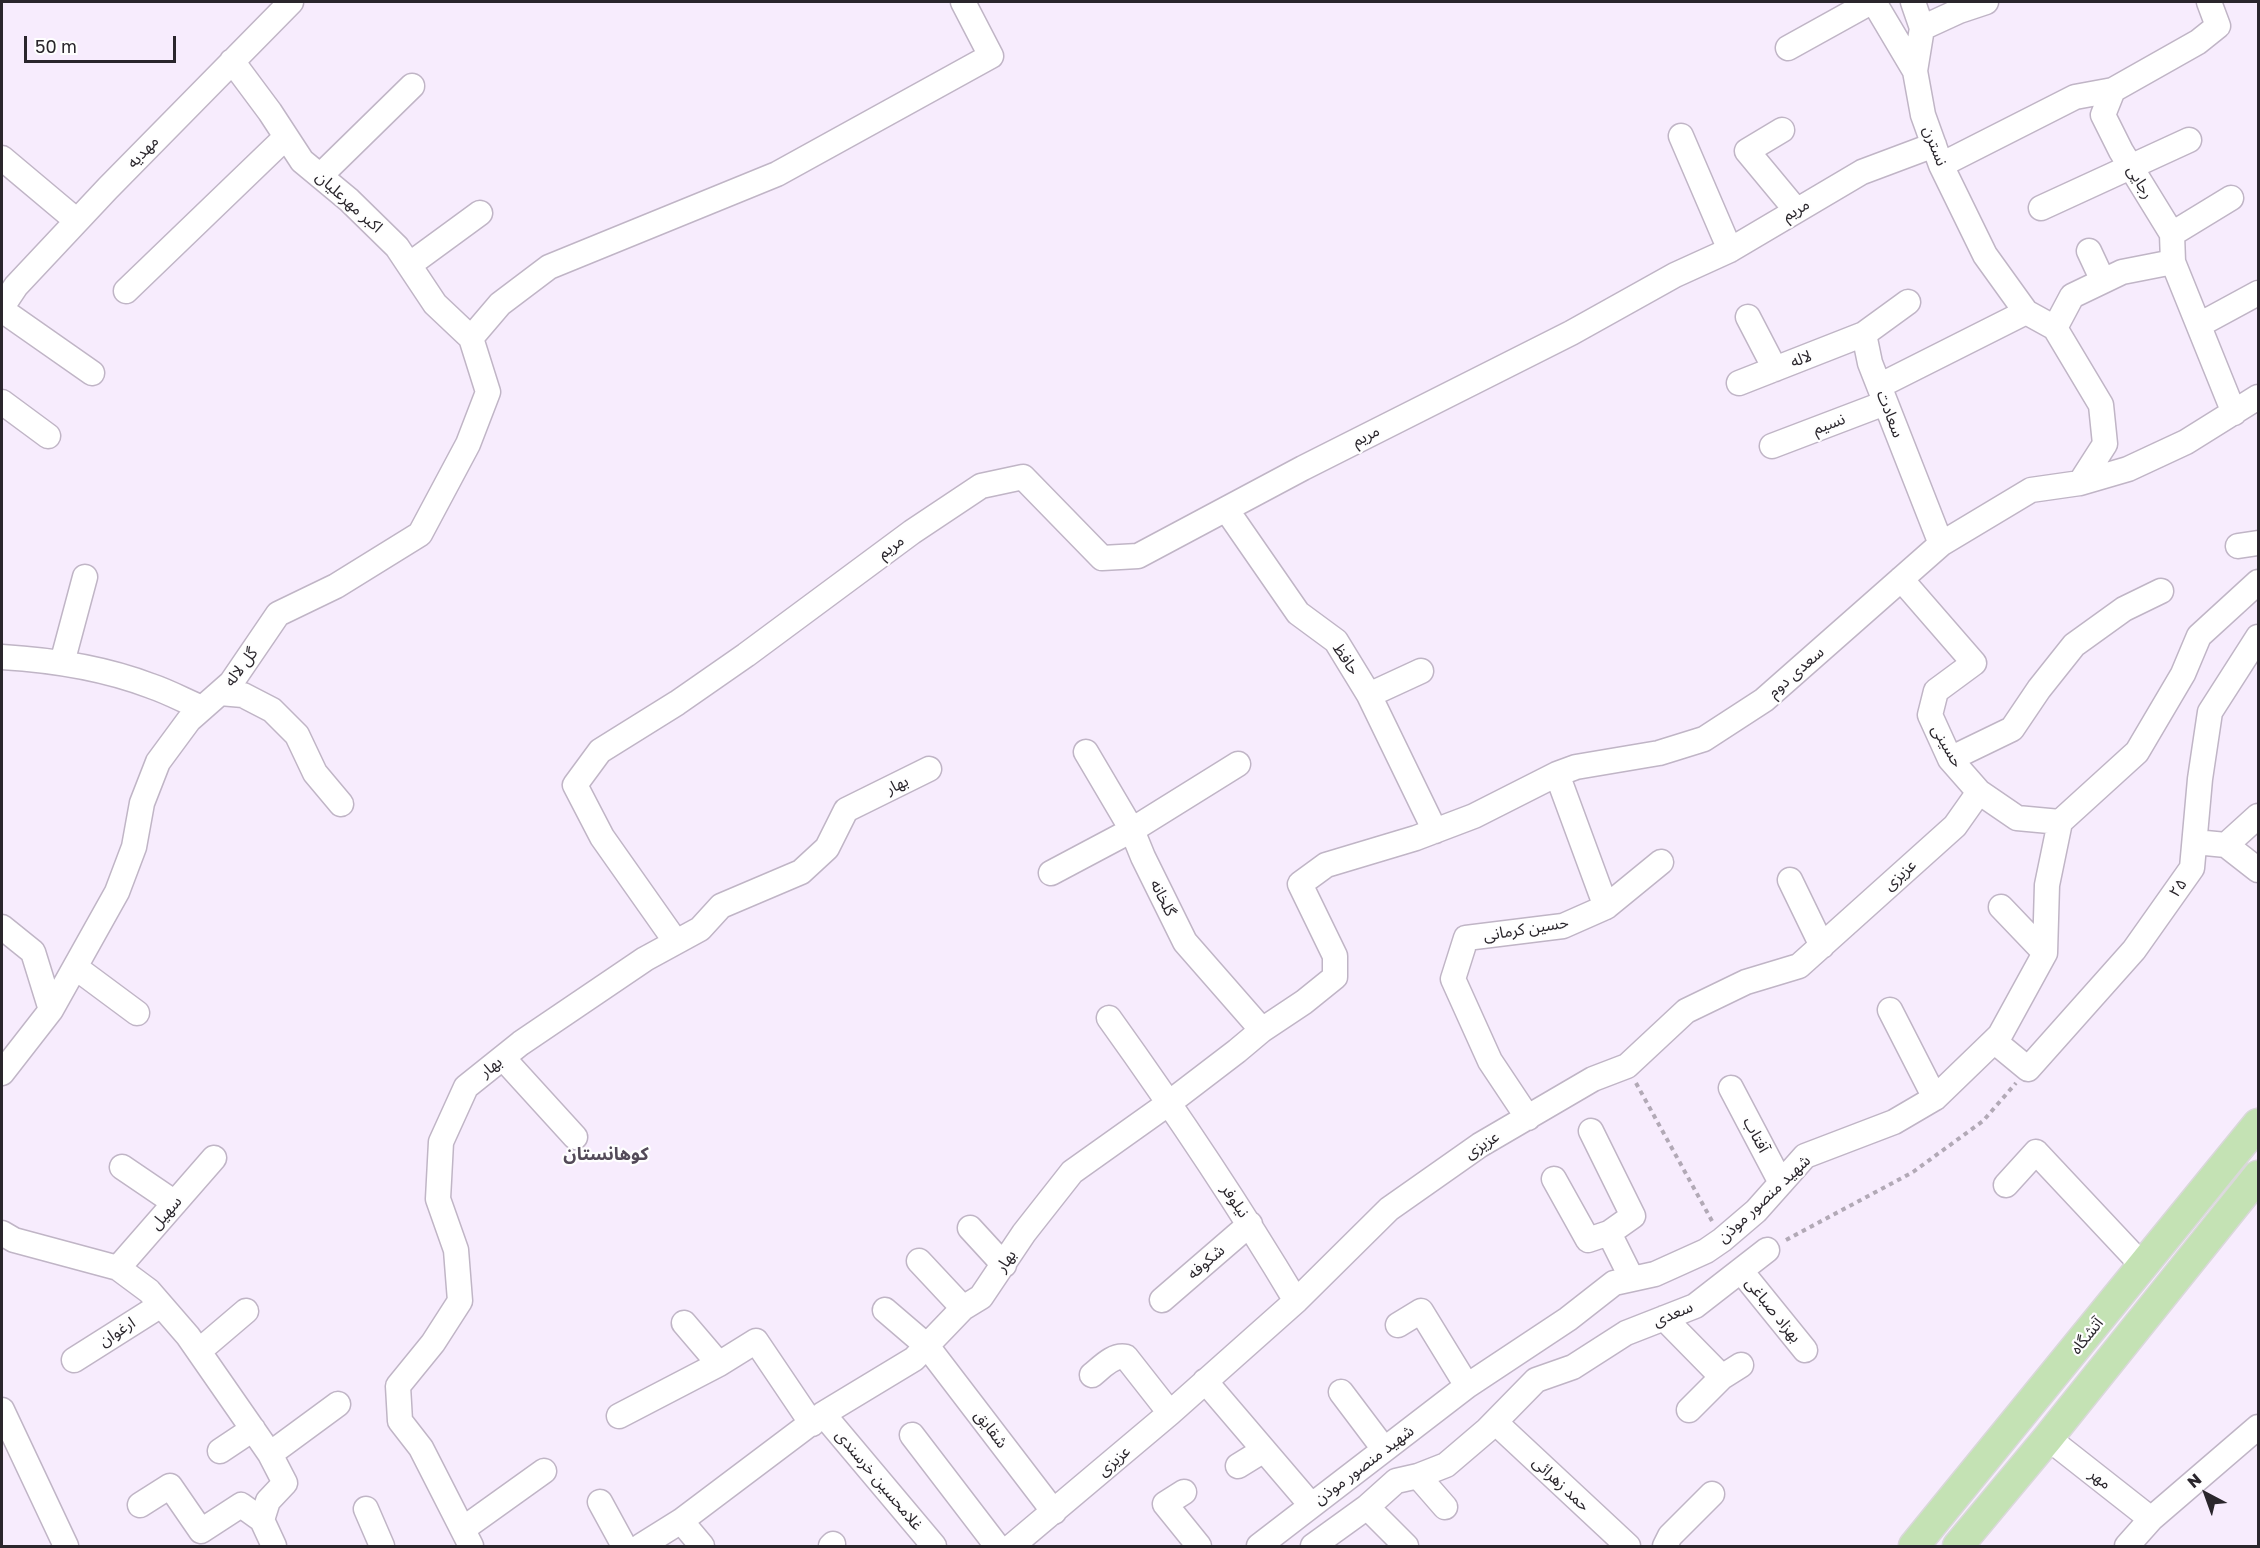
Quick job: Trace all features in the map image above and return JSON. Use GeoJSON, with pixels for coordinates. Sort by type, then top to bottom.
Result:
{"type":"FeatureCollection","features":[{"type":"Feature","properties":{"kind":"main road","name":"آتشگاه"},"geometry":{"type":"LineString","coordinates":[[1914,1546],[2259,1124]]}},
{"type":"Feature","properties":{"kind":"main road","name":"آتشگاه"},"geometry":{"type":"LineString","coordinates":[[1958,1546],[2259,1176]]}},
{"type":"Feature","properties":{"kind":"street"},"geometry":{"type":"LineString","coordinates":[[471,338],[500,304],[549,267],[777,174],[991,56],[963,2]]}},
{"type":"Feature","properties":{"kind":"street"},"geometry":{"type":"LineString","coordinates":[[1788,48],[1872,2],[1915,71]]}},
{"type":"Feature","properties":{"kind":"street"},"geometry":{"type":"LineString","coordinates":[[1913,2],[1922,28],[1959,11],[1986,2]]}},
{"type":"Feature","properties":{"kind":"street"},"geometry":{"type":"LineString","coordinates":[[2113,90],[2198,42],[2218,26],[2209,2]]}},
{"type":"Feature","properties":{"kind":"street","name":"مهدیه"},"geometry":{"type":"LineString","coordinates":[[2,309],[16,286],[232,61],[281,5]]}},
{"type":"Feature","properties":{"kind":"street","name":"نسترن"},"geometry":{"type":"LineString","coordinates":[[1922,28],[1915,71],[1923,115],[1937,155],[1985,255],[2026,312]]}},
{"type":"Feature","properties":{"kind":"street","name":"اکبر مهرعلیان"},"geometry":{"type":"LineString","coordinates":[[232,61],[302,161],[349,200],[397,246],[435,304],[471,338]]}},
{"type":"Feature","properties":{"kind":"street"},"geometry":{"type":"LineString","coordinates":[[320,176],[412,86]]}},
{"type":"Feature","properties":{"kind":"street","name":"مریم"},"geometry":{"type":"LineString","coordinates":[[676,942],[602,837],[575,785],[600,751],[697,689],[912,532],[981,486],[1023,477],[1102,558],[1138,556],[1304,468],[1571,333],[1675,275],[1730,250],[1862,172],[1937,155],[2075,97],[2113,90]]}},
{"type":"Feature","properties":{"kind":"street","name":"رجایی"},"geometry":{"type":"LineString","coordinates":[[2113,90],[2103,115],[2172,234],[2173,262],[2234,413]]}},
{"type":"Feature","properties":{"kind":"street"},"geometry":{"type":"LineString","coordinates":[[1782,130],[1747,151],[1796,210]]}},
{"type":"Feature","properties":{"kind":"street"},"geometry":{"type":"LineString","coordinates":[[126,291],[286,136]]}},
{"type":"Feature","properties":{"kind":"street"},"geometry":{"type":"LineString","coordinates":[[1681,136],[1730,250]]}},
{"type":"Feature","properties":{"kind":"street"},"geometry":{"type":"LineString","coordinates":[[2041,208],[2189,141]]}},
{"type":"Feature","properties":{"kind":"street"},"geometry":{"type":"LineString","coordinates":[[2,158],[77,221]]}},
{"type":"Feature","properties":{"kind":"street"},"geometry":{"type":"LineString","coordinates":[[2172,234],[2231,198]]}},
{"type":"Feature","properties":{"kind":"street"},"geometry":{"type":"LineString","coordinates":[[409,265],[480,213]]}},
{"type":"Feature","properties":{"kind":"street"},"geometry":{"type":"LineString","coordinates":[[2089,252],[2103,281]]}},
{"type":"Feature","properties":{"kind":"street"},"geometry":{"type":"LineString","coordinates":[[2055,328],[2072,296],[2122,272],[2173,262]]}},
{"type":"Feature","properties":{"kind":"street"},"geometry":{"type":"LineString","coordinates":[[2199,325],[2259,293]]}},
{"type":"Feature","properties":{"kind":"street"},"geometry":{"type":"LineString","coordinates":[[1864,334],[1908,302]]}},
{"type":"Feature","properties":{"kind":"street"},"geometry":{"type":"LineString","coordinates":[[2,309],[92,373]]}},
{"type":"Feature","properties":{"kind":"street"},"geometry":{"type":"LineString","coordinates":[[2026,312],[2055,328],[2101,405],[2104,444],[2080,483]]}},
{"type":"Feature","properties":{"kind":"street","name":"نسیم"},"geometry":{"type":"LineString","coordinates":[[1772,446],[1882,395],[2026,312]]}},
{"type":"Feature","properties":{"kind":"street"},"geometry":{"type":"LineString","coordinates":[[1748,318],[1775,369]]}},
{"type":"Feature","properties":{"kind":"street","name":"لاله"},"geometry":{"type":"LineString","coordinates":[[1739,383],[1864,334]]}},
{"type":"Feature","properties":{"kind":"street","name":"سعادت"},"geometry":{"type":"LineString","coordinates":[[1864,334],[1869,363],[1941,544]]}},
{"type":"Feature","properties":{"kind":"street","name":"گل لاله"},"geometry":{"type":"LineString","coordinates":[[2,1072],[51,1010],[117,892],[134,847],[142,804],[158,762],[189,720],[231,683],[278,614],[336,586],[420,534],[468,444],[488,392],[471,338]]}},
{"type":"Feature","properties":{"kind":"street","name":"سعدی دوم"},"geometry":{"type":"LineString","coordinates":[[1300,884],[1326,866],[1474,816],[1557,774],[1576,767],[1659,753],[1704,739],[1764,700],[1941,544],[2031,489],[2080,483],[2128,469],[2186,442],[2259,397]]}},
{"type":"Feature","properties":{"kind":"street"},"geometry":{"type":"LineString","coordinates":[[2,402],[48,436]]}},
{"type":"Feature","properties":{"kind":"street","name":"حافظ"},"geometry":{"type":"LineString","coordinates":[[1226,509],[1298,613],[1336,641],[1369,694],[1435,831]]}},
{"type":"Feature","properties":{"kind":"street"},"geometry":{"type":"LineString","coordinates":[[62,663],[85,578]]}},
{"type":"Feature","properties":{"kind":"street","name":"حسینی"},"geometry":{"type":"LineString","coordinates":[[1901,579],[1974,663],[1936,691],[1930,716],[1950,759],[1979,792],[2017,819],[2060,822]]}},
{"type":"Feature","properties":{"kind":"street"},"geometry":{"type":"LineString","coordinates":[[2060,822],[2137,752],[2183,674],[2199,636],[2259,582]]}},
{"type":"Feature","properties":{"kind":"street"},"geometry":{"type":"LineString","coordinates":[[1950,759],[2012,729],[2039,689],[2074,645],[2124,609],[2161,591]]}},
{"type":"Feature","properties":{"kind":"street","name":"۲۵"},"geometry":{"type":"LineString","coordinates":[[2028,1070],[2134,950],[2192,868],[2200,779],[2210,712],[2259,637]]}},
{"type":"Feature","properties":{"kind":"street"},"geometry":{"type":"LineString","coordinates":[[2,657],[34,659],[86,668],[211,701],[243,695],[272,710],[297,735],[315,773],[341,804]]}},
{"type":"Feature","properties":{"kind":"street"},"geometry":{"type":"LineString","coordinates":[[1369,694],[1420,671]]}},
{"type":"Feature","properties":{"kind":"street","name":"گلخانه"},"geometry":{"type":"LineString","coordinates":[[1086,752],[1132,830],[1185,942],[1262,1030]]}},
{"type":"Feature","properties":{"kind":"street"},"geometry":{"type":"LineString","coordinates":[[1051,873],[1132,830],[1239,764]]}},
{"type":"Feature","properties":{"kind":"street","name":"بهار"},"geometry":{"type":"LineString","coordinates":[[467,1538],[421,1448],[400,1421],[398,1386],[433,1342],[459,1301],[456,1250],[438,1199],[441,1142],[466,1087],[502,1058],[645,959],[700,929],[721,906],[801,872],[827,848],[846,810],[929,769]]}},
{"type":"Feature","properties":{"kind":"street"},"geometry":{"type":"LineString","coordinates":[[1557,774],[1606,907],[1661,862]]}},
{"type":"Feature","properties":{"kind":"street","name":"عزیزی"},"geometry":{"type":"LineString","coordinates":[[1012,1546],[1170,1413],[1296,1301],[1389,1209],[1480,1145],[1593,1079],[1627,1066],[1686,1011],[1746,982],[1799,966],[1955,826],[1979,792]]}},
{"type":"Feature","properties":{"kind":"street"},"geometry":{"type":"LineString","coordinates":[[2226,845],[2259,816]]}},
{"type":"Feature","properties":{"kind":"street","name":"شهید منصور موذن"},"geometry":{"type":"LineString","coordinates":[[1258,1546],[1467,1386],[1568,1319],[1614,1283],[1655,1274],[1714,1246],[1756,1210],[1805,1156],[1894,1122],[1935,1098],[2000,1035],[2045,953],[2047,885],[2060,822]]}},
{"type":"Feature","properties":{"kind":"street"},"geometry":{"type":"LineString","coordinates":[[2195,842],[2226,845],[2259,870]]}},
{"type":"Feature","properties":{"kind":"street"},"geometry":{"type":"LineString","coordinates":[[1790,880],[1822,946]]}},
{"type":"Feature","properties":{"kind":"street","name":"بهار"},"geometry":{"type":"LineString","coordinates":[[640,1546],[681,1521],[818,1419],[914,1359],[963,1308],[981,1297],[1024,1233],[1072,1172],[1169,1103],[1237,1052],[1262,1030],[1304,1002],[1335,977],[1335,956],[1300,884]]}},
{"type":"Feature","properties":{"kind":"street"},"geometry":{"type":"LineString","coordinates":[[2001,906],[2045,953]]}},
{"type":"Feature","properties":{"kind":"street","name":"حسین کرمانی"},"geometry":{"type":"LineString","coordinates":[[1528,1118],[1490,1061],[1453,979],[1466,938],[1563,926],[1606,907]]}},
{"type":"Feature","properties":{"kind":"street"},"geometry":{"type":"LineString","coordinates":[[4,934],[33,952],[51,1010]]}},
{"type":"Feature","properties":{"kind":"street"},"geometry":{"type":"LineString","coordinates":[[75,967],[137,1013]]}},
{"type":"Feature","properties":{"kind":"street"},"geometry":{"type":"LineString","coordinates":[[1890,1010],[1935,1098]]}},
{"type":"Feature","properties":{"kind":"street","name":"نیلوفر"},"geometry":{"type":"LineString","coordinates":[[1109,1018],[1250,1224],[1296,1301]]}},
{"type":"Feature","properties":{"kind":"street"},"geometry":{"type":"LineString","coordinates":[[1994,1041],[2028,1070]]}},
{"type":"Feature","properties":{"kind":"street"},"geometry":{"type":"LineString","coordinates":[[502,1058],[575,1137]]}},
{"type":"Feature","properties":{"kind":"street","name":"آفتاب"},"geometry":{"type":"LineString","coordinates":[[1731,1088],[1781,1183]]}},
{"type":"Feature","properties":{"kind":"street"},"geometry":{"type":"LineString","coordinates":[[1554,1179],[1588,1240],[1609,1233],[1633,1216],[1591,1131]]}},
{"type":"Feature","properties":{"kind":"street"},"geometry":{"type":"LineString","coordinates":[[2006,1185],[2036,1152],[2143,1266]]}},
{"type":"Feature","properties":{"kind":"street","name":"سهیل"},"geometry":{"type":"LineString","coordinates":[[118,1268],[214,1158]]}},
{"type":"Feature","properties":{"kind":"street"},"geometry":{"type":"LineString","coordinates":[[122,1167],[175,1203]]}},
{"type":"Feature","properties":{"kind":"street","name":"شکوفه"},"geometry":{"type":"LineString","coordinates":[[1162,1299],[1250,1224]]}},
{"type":"Feature","properties":{"kind":"street"},"geometry":{"type":"LineString","coordinates":[[970,1228],[1004,1265]]}},
{"type":"Feature","properties":{"kind":"street"},"geometry":{"type":"LineString","coordinates":[[2,1233],[14,1240],[118,1268],[149,1292],[161,1305],[199,1351],[270,1454],[285,1483],[268,1501],[262,1520]]}},
{"type":"Feature","properties":{"kind":"street"},"geometry":{"type":"LineString","coordinates":[[1609,1233],[1632,1279]]}},
{"type":"Feature","properties":{"kind":"street","name":"بهزاد صباغی"},"geometry":{"type":"LineString","coordinates":[[1714,1246],[1733,1277],[1805,1350]]}},
{"type":"Feature","properties":{"kind":"street","name":"سعدی"},"geometry":{"type":"LineString","coordinates":[[1313,1546],[1366,1507],[1396,1481],[1418,1476],[1446,1465],[1495,1422],[1536,1380],[1573,1367],[1626,1333],[1695,1306],[1767,1250]]}},
{"type":"Feature","properties":{"kind":"street"},"geometry":{"type":"LineString","coordinates":[[919,1261],[963,1308]]}},
{"type":"Feature","properties":{"kind":"street","name":"ارغوان"},"geometry":{"type":"LineString","coordinates":[[74,1360],[161,1305]]}},
{"type":"Feature","properties":{"kind":"street","name":"شقایق"},"geometry":{"type":"LineString","coordinates":[[885,1310],[927,1346],[1054,1512]]}},
{"type":"Feature","properties":{"kind":"street"},"geometry":{"type":"LineString","coordinates":[[199,1351],[246,1311]]}},
{"type":"Feature","properties":{"kind":"street"},"geometry":{"type":"LineString","coordinates":[[1398,1325],[1421,1311],[1467,1386]]}},
{"type":"Feature","properties":{"kind":"street"},"geometry":{"type":"LineString","coordinates":[[1664,1318],[1731,1371],[1689,1410]]}},
{"type":"Feature","properties":{"kind":"street"},"geometry":{"type":"LineString","coordinates":[[619,1416],[719,1364],[684,1323]]}},
{"type":"Feature","properties":{"kind":"street","name":"غلامحسین خرسندی"},"geometry":{"type":"LineString","coordinates":[[719,1364],[756,1341],[818,1419],[934,1546]]}},
{"type":"Feature","properties":{"kind":"street"},"geometry":{"type":"LineString","coordinates":[[1092,1375],[1115,1358],[1126,1357],[1170,1413]]}},
{"type":"Feature","properties":{"kind":"street"},"geometry":{"type":"LineString","coordinates":[[1206,1381],[1311,1505]]}},
{"type":"Feature","properties":{"kind":"street"},"geometry":{"type":"LineString","coordinates":[[1341,1392],[1384,1449]]}},
{"type":"Feature","properties":{"kind":"street"},"geometry":{"type":"LineString","coordinates":[[270,1454],[338,1404]]}},
{"type":"Feature","properties":{"kind":"street"},"geometry":{"type":"LineString","coordinates":[[2,1410],[66,1546]]}},
{"type":"Feature","properties":{"kind":"street","name":"حمد زهرائی"},"geometry":{"type":"LineString","coordinates":[[1495,1422],[1628,1546]]}},
{"type":"Feature","properties":{"kind":"street"},"geometry":{"type":"LineString","coordinates":[[2127,1546],[2151,1519],[2259,1427]]}},
{"type":"Feature","properties":{"kind":"street"},"geometry":{"type":"LineString","coordinates":[[220,1451],[253,1429]]}},
{"type":"Feature","properties":{"kind":"street"},"geometry":{"type":"LineString","coordinates":[[912,1435],[998,1546]]}},
{"type":"Feature","properties":{"kind":"street","name":"مهر"},"geometry":{"type":"LineString","coordinates":[[2048,1438],[2151,1519]]}},
{"type":"Feature","properties":{"kind":"street"},"geometry":{"type":"LineString","coordinates":[[1238,1466],[1264,1450]]}},
{"type":"Feature","properties":{"kind":"street"},"geometry":{"type":"LineString","coordinates":[[467,1538],[544,1471]]}},
{"type":"Feature","properties":{"kind":"street"},"geometry":{"type":"LineString","coordinates":[[1418,1476],[1445,1507]]}},
{"type":"Feature","properties":{"kind":"street"},"geometry":{"type":"LineString","coordinates":[[140,1505],[170,1486],[201,1531],[241,1505],[262,1520],[274,1546]]}},
{"type":"Feature","properties":{"kind":"street"},"geometry":{"type":"LineString","coordinates":[[1184,1492],[1165,1504],[1199,1546]]}},
{"type":"Feature","properties":{"kind":"street"},"geometry":{"type":"LineString","coordinates":[[1665,1546],[1670,1536],[1712,1494]]}},
{"type":"Feature","properties":{"kind":"street"},"geometry":{"type":"LineString","coordinates":[[600,1502],[624,1546]]}},
{"type":"Feature","properties":{"kind":"street"},"geometry":{"type":"LineString","coordinates":[[1366,1507],[1406,1546]]}},
{"type":"Feature","properties":{"kind":"street"},"geometry":{"type":"LineString","coordinates":[[366,1509],[382,1546]]}},
{"type":"Feature","properties":{"kind":"street"},"geometry":{"type":"LineString","coordinates":[[681,1521],[702,1546]]}},
{"type":"Feature","properties":{"kind":"path"},"geometry":{"type":"LineString","coordinates":[[1627,1066],[1714,1246]]}},
{"type":"Feature","properties":{"kind":"path"},"geometry":{"type":"LineString","coordinates":[[1767,1250],[1913,1172],[1983,1121],[2028,1070]]}},
{"type":"Feature","properties":{"kind":"district","name":"کوهانستان"},"geometry":{"type":"Point","coordinates":[606,1154]}}]}
